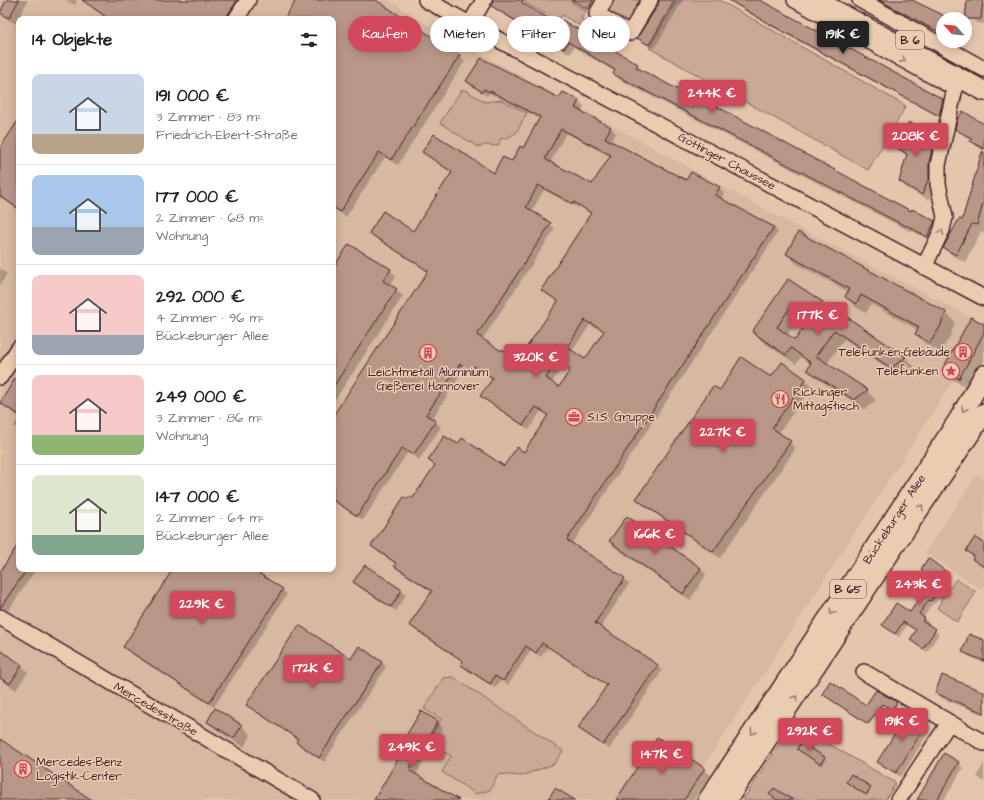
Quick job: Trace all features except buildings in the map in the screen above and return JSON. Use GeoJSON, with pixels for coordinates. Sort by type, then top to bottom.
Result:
{"type":"FeatureCollection","features":[{"type":"Feature","properties":{"kind":"main road","name":"B 6"},"geometry":{"type":"LineString","coordinates":[[816,0],[976,80]]}},
{"type":"Feature","properties":{"kind":"main road","name":"B 6"},"geometry":{"type":"LineString","coordinates":[[837,0],[976,80]]}},
{"type":"Feature","properties":{"kind":"main road","name":"Bückeburger Allee"},"geometry":{"type":"LineString","coordinates":[[708,800],[959,419],[984,375]]}},
{"type":"Feature","properties":{"kind":"main road","name":"Bückeburger Allee"},"geometry":{"type":"LineString","coordinates":[[727,800],[984,413]]}},
{"type":"Feature","properties":{"kind":"street"},"geometry":{"type":"LineString","coordinates":[[238,16],[248,0]]}},
{"type":"Feature","properties":{"kind":"street","name":"Göttinger Chaussee"},"geometry":{"type":"LineString","coordinates":[[426,0],[455,16]]}},
{"type":"Feature","properties":{"kind":"street"},"geometry":{"type":"LineString","coordinates":[[475,16],[484,0]]}},
{"type":"Feature","properties":{"kind":"street"},"geometry":{"type":"LineString","coordinates":[[605,0],[597,14],[630,33],[650,0]]}},
{"type":"Feature","properties":{"kind":"street"},"geometry":{"type":"LineString","coordinates":[[795,0],[924,72],[976,80]]}},
{"type":"Feature","properties":{"kind":"street"},"geometry":{"type":"LineString","coordinates":[[860,0],[976,80]]}},
{"type":"Feature","properties":{"kind":"street","name":"Göttinger Chaussee"},"geometry":{"type":"LineString","coordinates":[[499,40],[984,298]]}},
{"type":"Feature","properties":{"kind":"street"},"geometry":{"type":"LineString","coordinates":[[924,267],[942,230],[945,217],[938,184],[938,165],[976,80]]}},
{"type":"Feature","properties":{"kind":"street"},"geometry":{"type":"LineString","coordinates":[[0,377],[16,353]]}},
{"type":"Feature","properties":{"kind":"street","name":"Mercedesstraße"},"geometry":{"type":"LineString","coordinates":[[0,617],[312,800]]}},
{"type":"Feature","properties":{"kind":"street"},"geometry":{"type":"LineString","coordinates":[[864,672],[984,743]]}},
{"type":"Feature","properties":{"kind":"street"},"geometry":{"type":"LineString","coordinates":[[898,800],[949,723]]}},
{"type":"Feature","properties":{"kind":"shaded area"},"geometry":{"type":"Polygon","coordinates":[[[0,0],[389,0],[414,16],[348,16],[348,52],[422,52],[422,21],[430,27],[430,52],[477,52],[559,96],[562,91],[580,100],[577,106],[790,223],[984,324],[984,333],[682,800],[0,800],[0,0]]]}},
{"type":"Feature","properties":{"kind":"shaded area"},"geometry":{"type":"Polygon","coordinates":[[[525,0],[572,0],[571,2],[586,11],[583,16],[578,16],[578,24],[570,20],[570,16],[549,16],[524,2],[525,0]]]}},
{"type":"Feature","properties":{"kind":"shaded area"},"geometry":{"type":"Polygon","coordinates":[[[610,0],[646,0],[630,28],[630,16],[608,16],[602,13],[610,0]]]}},
{"type":"Feature","properties":{"kind":"shaded area"},"geometry":{"type":"Polygon","coordinates":[[[677,0],[719,0],[906,106],[868,170],[649,48],[677,0]]]}},
{"type":"Feature","properties":{"kind":"shaded area"},"geometry":{"type":"Polygon","coordinates":[[[465,90],[485,102],[501,100],[527,113],[516,133],[505,139],[501,138],[498,146],[485,145],[478,147],[440,123],[461,91],[465,90]]]}},
{"type":"Feature","properties":{"kind":"shaded area"},"geometry":{"type":"Polygon","coordinates":[[[977,475],[984,479],[984,586],[982,590],[925,552],[977,475]]]}},
{"type":"Feature","properties":{"kind":"shaded area"},"geometry":{"type":"Polygon","coordinates":[[[956,579],[976,592],[957,622],[937,608],[941,602],[940,597],[944,597],[947,592],[947,587],[951,587],[956,579]]]}},
{"type":"Feature","properties":{"kind":"shaded area"},"geometry":{"type":"Polygon","coordinates":[[[453,677],[563,751],[554,764],[521,776],[498,774],[490,790],[476,794],[442,772],[451,756],[427,743],[441,719],[424,709],[443,678],[453,677]]]}},
{"type":"Feature","properties":{"kind":"shaded area"},"geometry":{"type":"Polygon","coordinates":[[[793,723],[896,783],[885,800],[743,800],[793,723]]]}},
{"type":"Feature","properties":{"kind":"place","name":"Telefunken-Gebäude"},"geometry":{"type":"Point","coordinates":[963,352]}},
{"type":"Feature","properties":{"kind":"place","name":"Leichtmetall Aluminium Gießerei Hannover"},"geometry":{"type":"Point","coordinates":[428,353]}},
{"type":"Feature","properties":{"kind":"place","name":"Telefunken"},"geometry":{"type":"Point","coordinates":[951,371]}},
{"type":"Feature","properties":{"kind":"place","name":"Ricklinger Mittagstisch"},"geometry":{"type":"Point","coordinates":[780,399]}},
{"type":"Feature","properties":{"kind":"place","name":"S.I.S. Gruppe"},"geometry":{"type":"Point","coordinates":[574,417]}},
{"type":"Feature","properties":{"kind":"place","name":"Mercedes-Benz Logistik-Center"},"geometry":{"type":"Point","coordinates":[23,769]}}]}
